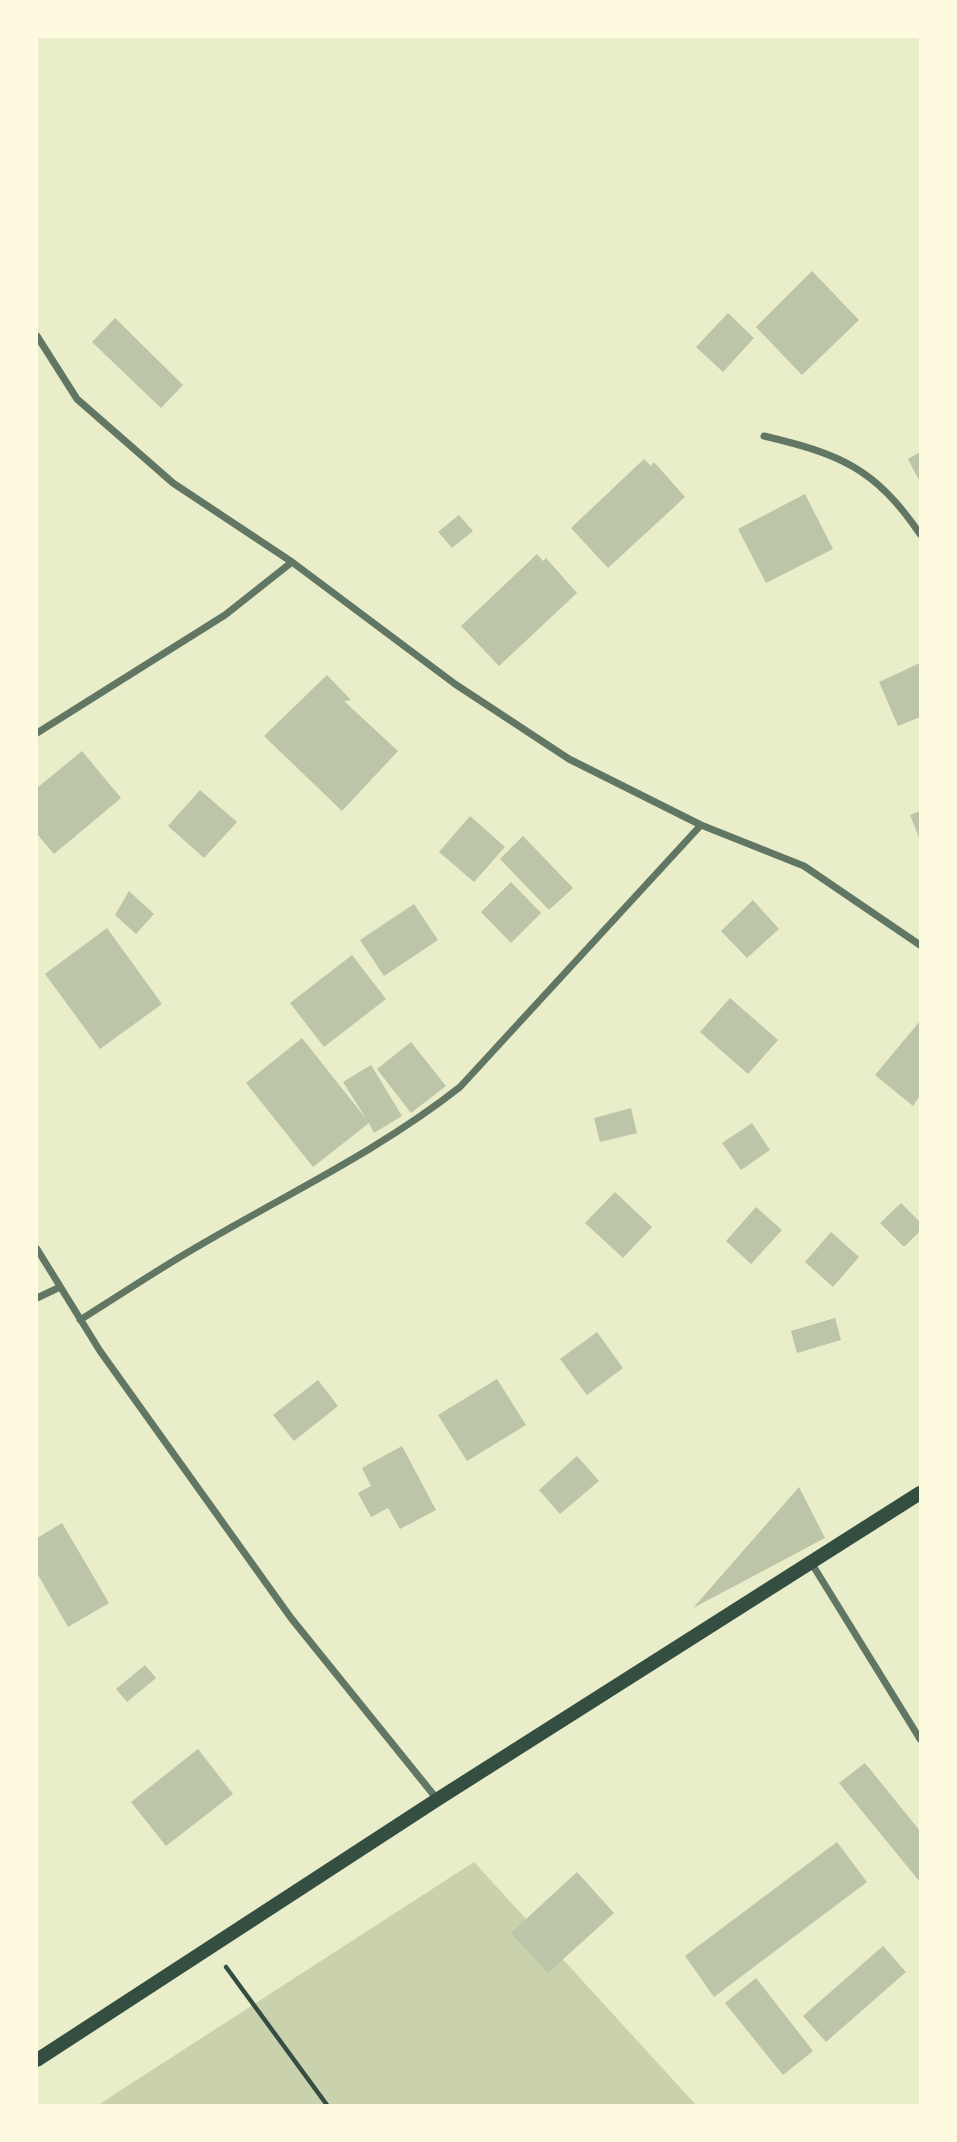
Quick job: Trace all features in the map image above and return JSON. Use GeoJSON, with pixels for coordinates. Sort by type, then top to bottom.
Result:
{"type":"FeatureCollection","features":[{"type":"Feature","properties":{"kind":"main road"},"geometry":{"type":"LineString","coordinates":[[37,2060],[438,1799],[920,1493]]}},
{"type":"Feature","properties":{"kind":"street"},"geometry":{"type":"LineString","coordinates":[[37,335],[77,399],[173,483],[292,562],[455,684],[569,758],[701,825],[804,866],[920,945]]}},
{"type":"Feature","properties":{"kind":"street"},"geometry":{"type":"LineString","coordinates":[[764,436],[814,448],[854,465],[898,502],[920,534]]}},
{"type":"Feature","properties":{"kind":"street"},"geometry":{"type":"LineString","coordinates":[[37,733],[225,615],[292,562]]}},
{"type":"Feature","properties":{"kind":"street"},"geometry":{"type":"LineString","coordinates":[[80,1320],[202,1244],[416,1121],[460,1087],[701,825]]}},
{"type":"Feature","properties":{"kind":"street"},"geometry":{"type":"LineString","coordinates":[[37,1248],[58,1288],[291,1618],[438,1799]]}},
{"type":"Feature","properties":{"kind":"street"},"geometry":{"type":"LineString","coordinates":[[37,1298],[58,1288]]}},
{"type":"Feature","properties":{"kind":"street"},"geometry":{"type":"LineString","coordinates":[[812,1564],[920,1739]]}},
{"type":"Feature","properties":{"kind":"path"},"geometry":{"type":"LineString","coordinates":[[211,1947],[327,2105]]}},
{"type":"Feature","properties":{"kind":"green space"},"geometry":{"type":"Polygon","coordinates":[[[474,1862],[696,2105],[98,2105],[474,1862]]]}},
{"type":"Feature","properties":{"kind":"building"},"geometry":{"type":"Polygon","coordinates":[[[812,271],[859,320],[802,375],[756,327],[812,271]]]}},
{"type":"Feature","properties":{"kind":"building"},"geometry":{"type":"Polygon","coordinates":[[[728,313],[754,338],[723,372],[696,347],[728,313]]]}},
{"type":"Feature","properties":{"kind":"building"},"geometry":{"type":"Polygon","coordinates":[[[115,318],[183,385],[161,408],[92,342],[115,318]]]}},
{"type":"Feature","properties":{"kind":"building"},"geometry":{"type":"Polygon","coordinates":[[[920,452],[920,482],[908,459],[920,452]]]}},
{"type":"Feature","properties":{"kind":"building"},"geometry":{"type":"Polygon","coordinates":[[[644,459],[651,466],[654,462],[685,497],[608,568],[571,528],[644,459]]]}},
{"type":"Feature","properties":{"kind":"building"},"geometry":{"type":"Polygon","coordinates":[[[805,494],[833,549],[766,583],[738,529],[805,494]]]}},
{"type":"Feature","properties":{"kind":"building"},"geometry":{"type":"Polygon","coordinates":[[[459,515],[473,531],[452,548],[438,532],[459,515]]]}},
{"type":"Feature","properties":{"kind":"building"},"geometry":{"type":"Polygon","coordinates":[[[537,554],[543,561],[546,558],[577,593],[499,666],[461,626],[537,554]]]}},
{"type":"Feature","properties":{"kind":"building"},"geometry":{"type":"Polygon","coordinates":[[[920,663],[920,717],[898,726],[879,682],[920,663]]]}},
{"type":"Feature","properties":{"kind":"building"},"geometry":{"type":"Polygon","coordinates":[[[327,675],[351,700],[344,701],[398,751],[342,811],[264,736],[327,675]]]}},
{"type":"Feature","properties":{"kind":"building"},"geometry":{"type":"Polygon","coordinates":[[[82,751],[121,798],[54,854],[37,834],[37,788],[82,751]]]}},
{"type":"Feature","properties":{"kind":"building"},"geometry":{"type":"Polygon","coordinates":[[[200,790],[237,822],[204,858],[168,826],[200,790]]]}},
{"type":"Feature","properties":{"kind":"building"},"geometry":{"type":"Polygon","coordinates":[[[920,811],[920,840],[910,815],[920,811]]]}},
{"type":"Feature","properties":{"kind":"building"},"geometry":{"type":"Polygon","coordinates":[[[470,816],[505,847],[474,882],[439,852],[470,816]]]}},
{"type":"Feature","properties":{"kind":"building"},"geometry":{"type":"Polygon","coordinates":[[[523,836],[573,888],[549,910],[500,859],[523,836]]]}},
{"type":"Feature","properties":{"kind":"building"},"geometry":{"type":"Polygon","coordinates":[[[511,882],[541,913],[511,943],[481,912],[511,882]]]}},
{"type":"Feature","properties":{"kind":"building"},"geometry":{"type":"Polygon","coordinates":[[[129,891],[154,914],[136,934],[115,915],[129,891]]]}},
{"type":"Feature","properties":{"kind":"building"},"geometry":{"type":"Polygon","coordinates":[[[753,900],[779,929],[747,958],[721,931],[753,900]]]}},
{"type":"Feature","properties":{"kind":"building"},"geometry":{"type":"Polygon","coordinates":[[[414,904],[438,940],[384,976],[360,940],[414,904]]]}},
{"type":"Feature","properties":{"kind":"building"},"geometry":{"type":"Polygon","coordinates":[[[107,928],[162,1004],[100,1049],[45,974],[107,928]]]}},
{"type":"Feature","properties":{"kind":"building"},"geometry":{"type":"Polygon","coordinates":[[[352,955],[386,999],[324,1047],[290,1003],[352,955]]]}},
{"type":"Feature","properties":{"kind":"building"},"geometry":{"type":"Polygon","coordinates":[[[730,998],[778,1040],[748,1074],[700,1032],[730,998]]]}},
{"type":"Feature","properties":{"kind":"building"},"geometry":{"type":"Polygon","coordinates":[[[920,1021],[920,1096],[913,1106],[875,1075],[920,1021]]]}},
{"type":"Feature","properties":{"kind":"building"},"geometry":{"type":"Polygon","coordinates":[[[302,1038],[367,1120],[343,1082],[371,1065],[402,1116],[374,1133],[369,1123],[313,1167],[246,1083],[302,1038]]]}},
{"type":"Feature","properties":{"kind":"building"},"geometry":{"type":"Polygon","coordinates":[[[411,1042],[446,1086],[411,1113],[377,1069],[411,1042]]]}},
{"type":"Feature","properties":{"kind":"building"},"geometry":{"type":"Polygon","coordinates":[[[631,1108],[637,1133],[600,1142],[594,1118],[631,1108]]]}},
{"type":"Feature","properties":{"kind":"building"},"geometry":{"type":"Polygon","coordinates":[[[752,1123],[770,1150],[741,1170],[722,1143],[752,1123]]]}},
{"type":"Feature","properties":{"kind":"building"},"geometry":{"type":"Polygon","coordinates":[[[615,1192],[652,1227],[623,1258],[585,1223],[615,1192]]]}},
{"type":"Feature","properties":{"kind":"building"},"geometry":{"type":"Polygon","coordinates":[[[901,1203],[920,1222],[920,1231],[904,1247],[880,1223],[901,1203]]]}},
{"type":"Feature","properties":{"kind":"building"},"geometry":{"type":"Polygon","coordinates":[[[756,1207],[782,1230],[751,1264],[726,1241],[756,1207]]]}},
{"type":"Feature","properties":{"kind":"building"},"geometry":{"type":"Polygon","coordinates":[[[831,1232],[859,1257],[833,1287],[805,1262],[831,1232]]]}},
{"type":"Feature","properties":{"kind":"building"},"geometry":{"type":"Polygon","coordinates":[[[835,1318],[841,1340],[797,1353],[791,1331],[835,1318]]]}},
{"type":"Feature","properties":{"kind":"building"},"geometry":{"type":"Polygon","coordinates":[[[597,1332],[623,1368],[587,1395],[560,1359],[597,1332]]]}},
{"type":"Feature","properties":{"kind":"building"},"geometry":{"type":"Polygon","coordinates":[[[497,1379],[526,1425],[467,1461],[438,1415],[497,1379]]]}},
{"type":"Feature","properties":{"kind":"building"},"geometry":{"type":"Polygon","coordinates":[[[318,1380],[338,1406],[294,1441],[273,1415],[318,1380]]]}},
{"type":"Feature","properties":{"kind":"building"},"geometry":{"type":"Polygon","coordinates":[[[402,1446],[436,1510],[400,1529],[388,1508],[371,1517],[358,1493],[371,1486],[362,1468],[402,1446]]]}},
{"type":"Feature","properties":{"kind":"building"},"geometry":{"type":"Polygon","coordinates":[[[577,1456],[599,1481],[560,1514],[539,1490],[577,1456]]]}},
{"type":"Feature","properties":{"kind":"building"},"geometry":{"type":"Polygon","coordinates":[[[799,1487],[825,1538],[693,1608],[799,1487]]]}},
{"type":"Feature","properties":{"kind":"building"},"geometry":{"type":"Polygon","coordinates":[[[62,1523],[109,1603],[68,1627],[37,1573],[37,1538],[62,1523]]]}},
{"type":"Feature","properties":{"kind":"building"},"geometry":{"type":"Polygon","coordinates":[[[145,1665],[156,1678],[127,1702],[116,1689],[145,1665]]]}},
{"type":"Feature","properties":{"kind":"building"},"geometry":{"type":"Polygon","coordinates":[[[198,1749],[233,1794],[166,1846],[131,1802],[198,1749]]]}},
{"type":"Feature","properties":{"kind":"building"},"geometry":{"type":"Polygon","coordinates":[[[865,1763],[920,1831],[920,1882],[839,1783],[865,1763]]]}},
{"type":"Feature","properties":{"kind":"building"},"geometry":{"type":"Polygon","coordinates":[[[837,1842],[867,1882],[714,1997],[685,1956],[837,1842]]]}},
{"type":"Feature","properties":{"kind":"building"},"geometry":{"type":"Polygon","coordinates":[[[577,1872],[614,1913],[548,1973],[511,1933],[577,1872]]]}},
{"type":"Feature","properties":{"kind":"building"},"geometry":{"type":"Polygon","coordinates":[[[883,1946],[906,1972],[826,2042],[803,2016],[883,1946]]]}},
{"type":"Feature","properties":{"kind":"building"},"geometry":{"type":"Polygon","coordinates":[[[756,1978],[813,2051],[783,2075],[725,2003],[756,1978]]]}}]}
